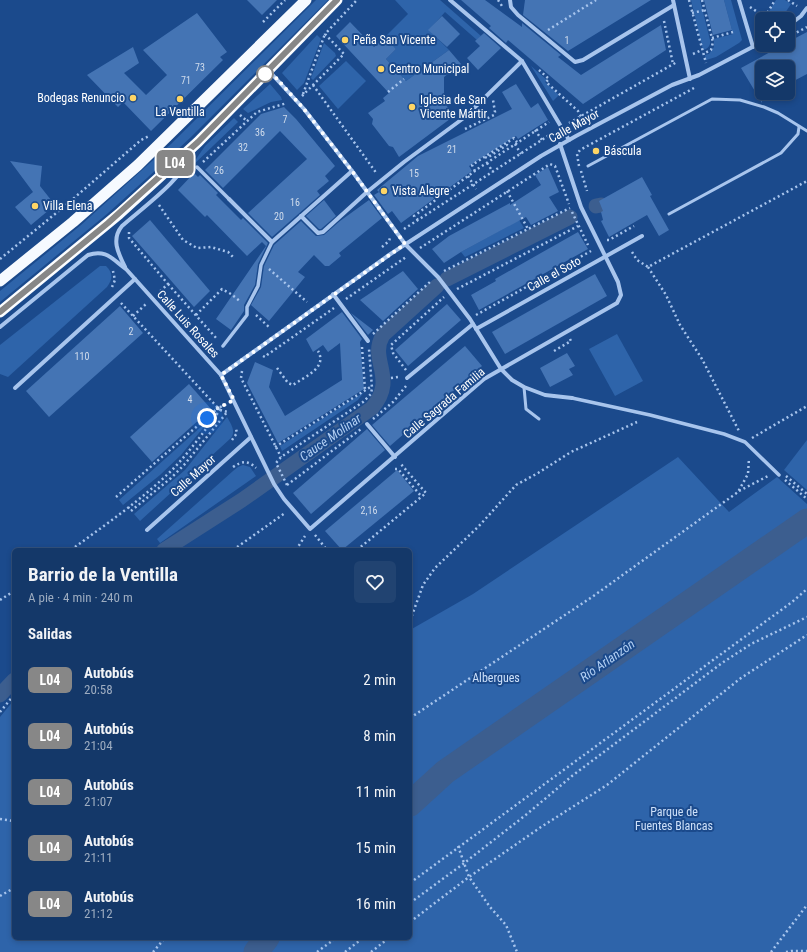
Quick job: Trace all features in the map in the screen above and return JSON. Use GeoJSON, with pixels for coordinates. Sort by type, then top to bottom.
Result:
{"type":"FeatureCollection","features":[{"type":"Feature","properties":{"kind":"highway"},"geometry":{"type":"LineString","coordinates":[[0,281],[73,222],[138,165],[306,0]]}},
{"type":"Feature","properties":{"kind":"highway"},"geometry":{"type":"LineString","coordinates":[[0,312],[108,223],[198,142],[337,0]]}},
{"type":"Feature","properties":{"kind":"street"},"geometry":{"type":"LineString","coordinates":[[450,0],[522,61],[569,140]]}},
{"type":"Feature","properties":{"kind":"street"},"geometry":{"type":"LineString","coordinates":[[510,0],[511,7],[518,15],[575,62],[584,60],[674,5]]}},
{"type":"Feature","properties":{"kind":"street"},"geometry":{"type":"LineString","coordinates":[[673,0],[690,79]]}},
{"type":"Feature","properties":{"kind":"street"},"geometry":{"type":"LineString","coordinates":[[739,0],[753,47]]}},
{"type":"Feature","properties":{"kind":"street"},"geometry":{"type":"LineString","coordinates":[[795,21],[807,8]]}},
{"type":"Feature","properties":{"kind":"street","name":"Calle Mayor"},"geometry":{"type":"LineString","coordinates":[[221,375],[405,244],[560,144],[672,85],[699,75],[753,47]]}},
{"type":"Feature","properties":{"kind":"street"},"geometry":{"type":"LineString","coordinates":[[301,216],[318,233],[322,233],[404,162],[465,117],[522,61]]}},
{"type":"Feature","properties":{"kind":"street"},"geometry":{"type":"LineString","coordinates":[[269,70],[297,101],[352,171],[405,244],[437,276],[470,319],[501,370],[512,380],[524,387],[545,394],[572,398],[724,434],[745,442],[777,474]]}},
{"type":"Feature","properties":{"kind":"street"},"geometry":{"type":"LineString","coordinates":[[126,269],[116,247],[117,232],[178,176],[190,161],[198,142]]}},
{"type":"Feature","properties":{"kind":"street"},"geometry":{"type":"LineString","coordinates":[[560,144],[585,217],[606,257]]}},
{"type":"Feature","properties":{"kind":"street"},"geometry":{"type":"LineString","coordinates":[[197,167],[272,242]]}},
{"type":"Feature","properties":{"kind":"street"},"geometry":{"type":"LineString","coordinates":[[223,346],[247,315],[247,307],[258,286],[261,266],[272,242],[352,171]]}},
{"type":"Feature","properties":{"kind":"street","name":"Calle el Soto"},"geometry":{"type":"LineString","coordinates":[[476,329],[642,236]]}},
{"type":"Feature","properties":{"kind":"street","name":"Calle Luis Rosales"},"geometry":{"type":"LineString","coordinates":[[0,326],[88,255],[97,252],[108,255],[126,269],[221,375],[274,484],[310,529]]}},
{"type":"Feature","properties":{"kind":"street","name":"Calle Sagrada Familia"},"geometry":{"type":"LineString","coordinates":[[310,529],[484,380],[617,303],[621,295],[618,282],[606,257]]}},
{"type":"Feature","properties":{"kind":"street"},"geometry":{"type":"LineString","coordinates":[[15,388],[134,279]]}},
{"type":"Feature","properties":{"kind":"street"},"geometry":{"type":"LineString","coordinates":[[333,294],[368,341]]}},
{"type":"Feature","properties":{"kind":"street"},"geometry":{"type":"LineString","coordinates":[[407,378],[473,324]]}},
{"type":"Feature","properties":{"kind":"street"},"geometry":{"type":"LineString","coordinates":[[367,424],[395,457]]}},
{"type":"Feature","properties":{"kind":"street","name":"Calle Mayor"},"geometry":{"type":"LineString","coordinates":[[147,530],[251,437]]}},
{"type":"Feature","properties":{"kind":"lane"},"geometry":{"type":"LineString","coordinates":[[588,166],[712,99],[740,100],[764,107],[778,113],[807,131]]}},
{"type":"Feature","properties":{"kind":"lane"},"geometry":{"type":"LineString","coordinates":[[669,214],[781,153],[798,134],[799,127]]}},
{"type":"Feature","properties":{"kind":"lane"},"geometry":{"type":"LineString","coordinates":[[524,387],[526,409],[539,419]]}},
{"type":"Feature","properties":{"kind":"path"},"geometry":{"type":"LineString","coordinates":[[260,26],[285,0]]}},
{"type":"Feature","properties":{"kind":"path"},"geometry":{"type":"LineString","coordinates":[[302,96],[325,34],[357,0]]}},
{"type":"Feature","properties":{"kind":"path"},"geometry":{"type":"LineString","coordinates":[[547,30],[596,0]]}},
{"type":"Feature","properties":{"kind":"path"},"geometry":{"type":"LineString","coordinates":[[689,0],[705,63],[710,61]]}},
{"type":"Feature","properties":{"kind":"path"},"geometry":{"type":"LineString","coordinates":[[702,0],[712,43],[711,50],[702,53]]}},
{"type":"Feature","properties":{"kind":"path"},"geometry":{"type":"LineString","coordinates":[[768,12],[775,0]]}},
{"type":"Feature","properties":{"kind":"path"},"geometry":{"type":"LineString","coordinates":[[788,0],[797,6]]}},
{"type":"Feature","properties":{"kind":"path"},"geometry":{"type":"LineString","coordinates":[[747,5],[758,12]]}},
{"type":"Feature","properties":{"kind":"path"},"geometry":{"type":"LineString","coordinates":[[692,13],[705,10]]}},
{"type":"Feature","properties":{"kind":"path"},"geometry":{"type":"LineString","coordinates":[[403,230],[562,127],[673,64],[662,12]]}},
{"type":"Feature","properties":{"kind":"path"},"geometry":{"type":"LineString","coordinates":[[795,33],[807,27]]}},
{"type":"Feature","properties":{"kind":"path"},"geometry":{"type":"LineString","coordinates":[[712,38],[733,32]]}},
{"type":"Feature","properties":{"kind":"path"},"geometry":{"type":"LineString","coordinates":[[197,167],[257,112],[288,102],[291,106],[344,54],[325,34]]}},
{"type":"Feature","properties":{"kind":"path"},"geometry":{"type":"LineString","coordinates":[[522,61],[529,62],[549,79],[546,82],[578,111],[581,116]]}},
{"type":"Feature","properties":{"kind":"path"},"geometry":{"type":"LineString","coordinates":[[388,92],[404,79]]}},
{"type":"Feature","properties":{"kind":"path"},"geometry":{"type":"LineString","coordinates":[[312,85],[378,175]]}},
{"type":"Feature","properties":{"kind":"path"},"geometry":{"type":"LineString","coordinates":[[593,143],[697,86]]}},
{"type":"Feature","properties":{"kind":"path"},"geometry":{"type":"LineString","coordinates":[[418,220],[414,216],[438,198],[475,171],[556,117]]}},
{"type":"Feature","properties":{"kind":"path"},"geometry":{"type":"LineString","coordinates":[[535,130],[542,140]]}},
{"type":"Feature","properties":{"kind":"path"},"geometry":{"type":"LineString","coordinates":[[0,259],[71,201],[141,140],[151,134]]}},
{"type":"Feature","properties":{"kind":"path"},"geometry":{"type":"LineString","coordinates":[[475,171],[472,165],[514,138],[521,154]]}},
{"type":"Feature","properties":{"kind":"path"},"geometry":{"type":"LineString","coordinates":[[485,157],[488,158],[507,145],[510,147]]}},
{"type":"Feature","properties":{"kind":"path"},"geometry":{"type":"LineString","coordinates":[[481,160],[493,172]]}},
{"type":"Feature","properties":{"kind":"path"},"geometry":{"type":"LineString","coordinates":[[413,252],[547,165],[553,164],[580,231]]}},
{"type":"Feature","properties":{"kind":"path"},"geometry":{"type":"LineString","coordinates":[[468,176],[474,184]]}},
{"type":"Feature","properties":{"kind":"path"},"geometry":{"type":"LineString","coordinates":[[648,267],[807,181]]}},
{"type":"Feature","properties":{"kind":"path"},"geometry":{"type":"LineString","coordinates":[[507,191],[528,229]]}},
{"type":"Feature","properties":{"kind":"path"},"geometry":{"type":"LineString","coordinates":[[154,198],[183,240],[197,248],[211,247],[228,252],[234,258]]}},
{"type":"Feature","properties":{"kind":"path"},"geometry":{"type":"LineString","coordinates":[[438,198],[443,204]]}},
{"type":"Feature","properties":{"kind":"path"},"geometry":{"type":"LineString","coordinates":[[289,489],[276,463],[281,458],[363,402],[371,394],[372,386],[369,338],[437,276],[528,229],[571,209]]}},
{"type":"Feature","properties":{"kind":"path"},"geometry":{"type":"LineString","coordinates":[[287,485],[367,424],[393,402],[408,383],[406,369],[393,353],[391,345],[450,293],[578,226]]}},
{"type":"Feature","properties":{"kind":"path"},"geometry":{"type":"LineString","coordinates":[[608,240],[634,226]]}},
{"type":"Feature","properties":{"kind":"path"},"geometry":{"type":"LineString","coordinates":[[129,228],[129,238],[223,346]]}},
{"type":"Feature","properties":{"kind":"path"},"geometry":{"type":"LineString","coordinates":[[627,245],[638,260],[648,267],[666,295],[680,324],[702,359],[745,442],[750,460],[748,474],[738,492]]}},
{"type":"Feature","properties":{"kind":"path","name":"Calle el Soto"},"geometry":{"type":"LineString","coordinates":[[470,319],[591,251]]}},
{"type":"Feature","properties":{"kind":"path"},"geometry":{"type":"LineString","coordinates":[[111,267],[115,280],[109,290],[219,409],[228,412],[230,416]]}},
{"type":"Feature","properties":{"kind":"path"},"geometry":{"type":"LineString","coordinates":[[276,276],[307,302]]}},
{"type":"Feature","properties":{"kind":"path"},"geometry":{"type":"LineString","coordinates":[[133,316],[168,284]]}},
{"type":"Feature","properties":{"kind":"path"},"geometry":{"type":"LineString","coordinates":[[196,315],[222,289],[231,294],[270,328],[264,332]]}},
{"type":"Feature","properties":{"kind":"path"},"geometry":{"type":"LineString","coordinates":[[361,344],[365,390]]}},
{"type":"Feature","properties":{"kind":"path"},"geometry":{"type":"LineString","coordinates":[[279,369],[288,383],[293,385],[318,367],[321,361],[318,351]]}},
{"type":"Feature","properties":{"kind":"path"},"geometry":{"type":"LineString","coordinates":[[246,367],[243,370],[241,378],[281,458]]}},
{"type":"Feature","properties":{"kind":"path"},"geometry":{"type":"LineString","coordinates":[[275,447],[372,386]]}},
{"type":"Feature","properties":{"kind":"path"},"geometry":{"type":"LineString","coordinates":[[116,497],[219,409],[248,393]]}},
{"type":"Feature","properties":{"kind":"path"},"geometry":{"type":"LineString","coordinates":[[745,442],[807,406]]}},
{"type":"Feature","properties":{"kind":"path"},"geometry":{"type":"LineString","coordinates":[[128,507],[131,511],[171,478],[184,465],[228,412],[237,407]]}},
{"type":"Feature","properties":{"kind":"path"},"geometry":{"type":"LineString","coordinates":[[74,548],[128,507],[163,478],[184,458],[219,409]]}},
{"type":"Feature","properties":{"kind":"path"},"geometry":{"type":"LineString","coordinates":[[412,615],[423,585],[435,568],[478,526],[516,485],[571,452],[650,416]]}},
{"type":"Feature","properties":{"kind":"path"},"geometry":{"type":"LineString","coordinates":[[231,442],[237,433],[236,426]]}},
{"type":"Feature","properties":{"kind":"path"},"geometry":{"type":"LineString","coordinates":[[359,548],[426,493],[395,457]]}},
{"type":"Feature","properties":{"kind":"path"},"geometry":{"type":"LineString","coordinates":[[233,467],[241,462],[251,463],[259,475]]}},
{"type":"Feature","properties":{"kind":"path"},"geometry":{"type":"LineString","coordinates":[[389,474],[397,468],[421,496]]}},
{"type":"Feature","properties":{"kind":"path"},"geometry":{"type":"LineString","coordinates":[[777,474],[807,499]]}},
{"type":"Feature","properties":{"kind":"path"},"geometry":{"type":"LineString","coordinates":[[412,717],[592,597],[738,492],[777,474],[784,475],[807,494]]}},
{"type":"Feature","properties":{"kind":"path"},"geometry":{"type":"LineString","coordinates":[[237,548],[292,508]]}},
{"type":"Feature","properties":{"kind":"path"},"geometry":{"type":"LineString","coordinates":[[297,548],[310,529],[326,548]]}},
{"type":"Feature","properties":{"kind":"path"},"geometry":{"type":"LineString","coordinates":[[412,881],[458,846],[807,590]]}},
{"type":"Feature","properties":{"kind":"path"},"geometry":{"type":"LineString","coordinates":[[0,600],[12,592]]}},
{"type":"Feature","properties":{"kind":"path"},"geometry":{"type":"LineString","coordinates":[[412,902],[463,864],[572,776],[722,663],[751,644],[807,617]]}},
{"type":"Feature","properties":{"kind":"path"},"geometry":{"type":"LineString","coordinates":[[412,920],[469,877],[541,827],[608,784],[741,678],[807,635]]}},
{"type":"Feature","properties":{"kind":"path"},"geometry":{"type":"LineString","coordinates":[[0,712],[12,697]]}},
{"type":"Feature","properties":{"kind":"path"},"geometry":{"type":"LineString","coordinates":[[0,819],[12,821]]}},
{"type":"Feature","properties":{"kind":"path"},"geometry":{"type":"LineString","coordinates":[[458,846],[463,864],[469,877],[490,907],[506,925],[517,952]]}},
{"type":"Feature","properties":{"kind":"path"},"geometry":{"type":"LineString","coordinates":[[0,896],[12,889]]}},
{"type":"Feature","properties":{"kind":"path"},"geometry":{"type":"LineString","coordinates":[[771,952],[807,905]]}},
{"type":"Feature","properties":{"kind":"path"},"geometry":{"type":"LineString","coordinates":[[153,952],[163,940]]}},
{"type":"Feature","properties":{"kind":"path"},"geometry":{"type":"LineString","coordinates":[[317,952],[333,940]]}},
{"type":"Feature","properties":{"kind":"path"},"geometry":{"type":"LineString","coordinates":[[344,952],[360,940]]}},
{"type":"Feature","properties":{"kind":"path"},"geometry":{"type":"LineString","coordinates":[[371,952],[386,940]]}},
{"type":"Feature","properties":{"kind":"path"},"geometry":{"type":"LineString","coordinates":[[786,952],[807,951]]}},
{"type":"Feature","properties":{"kind":"green space"},"geometry":{"type":"Polygon","coordinates":[[[316,0],[328,0],[190,138],[107,214],[0,302],[0,291],[81,225],[171,144],[316,0]]]}},
{"type":"Feature","properties":{"kind":"green space"},"geometry":{"type":"Polygon","coordinates":[[[395,0],[440,0],[481,36],[477,40],[445,12],[429,30],[449,50],[406,81],[386,59],[396,49],[385,37],[408,14],[395,0]]]}},
{"type":"Feature","properties":{"kind":"green space"},"geometry":{"type":"Polygon","coordinates":[[[691,0],[700,0],[710,40],[709,46],[703,50],[691,0]]]}},
{"type":"Feature","properties":{"kind":"green space"},"geometry":{"type":"Polygon","coordinates":[[[724,0],[731,0],[742,40],[716,57],[706,60],[705,55],[709,54],[714,47],[714,39],[733,34],[724,0]]]}},
{"type":"Feature","properties":{"kind":"green space"},"geometry":{"type":"Polygon","coordinates":[[[776,0],[785,0],[791,4],[786,12],[769,12],[776,0]]]}},
{"type":"Feature","properties":{"kind":"green space"},"geometry":{"type":"Polygon","coordinates":[[[317,35],[321,39],[304,83],[297,90],[282,73],[317,35]]]}},
{"type":"Feature","properties":{"kind":"green space"},"geometry":{"type":"Polygon","coordinates":[[[324,43],[335,53],[336,56],[313,80],[311,78],[324,43]]]}},
{"type":"Feature","properties":{"kind":"green space"},"geometry":{"type":"Polygon","coordinates":[[[346,61],[366,81],[338,109],[319,86],[346,61]]]}},
{"type":"Feature","properties":{"kind":"green space"},"geometry":{"type":"Polygon","coordinates":[[[531,66],[547,80],[545,82],[559,95],[553,101],[531,66]]]}},
{"type":"Feature","properties":{"kind":"green space"},"geometry":{"type":"Polygon","coordinates":[[[270,84],[282,100],[271,102],[248,113],[243,109],[270,84]]]}},
{"type":"Feature","properties":{"kind":"green space"},"geometry":{"type":"Polygon","coordinates":[[[234,118],[238,122],[190,168],[205,146],[234,118]]]}},
{"type":"Feature","properties":{"kind":"green space"},"geometry":{"type":"Polygon","coordinates":[[[519,220],[524,228],[465,257],[461,252],[519,220]]]}},
{"type":"Feature","properties":{"kind":"green space"},"geometry":{"type":"Polygon","coordinates":[[[100,266],[106,266],[111,274],[111,279],[107,287],[8,377],[0,374],[0,345],[100,266]]]}},
{"type":"Feature","properties":{"kind":"green space"},"geometry":{"type":"Polygon","coordinates":[[[617,334],[643,381],[615,396],[589,349],[617,334]]]}},
{"type":"Feature","properties":{"kind":"green space"},"geometry":{"type":"Polygon","coordinates":[[[364,392],[358,400],[282,451],[280,446],[364,392]]]}},
{"type":"Feature","properties":{"kind":"green space"},"geometry":{"type":"Polygon","coordinates":[[[212,417],[181,455],[160,475],[123,505],[119,500],[212,417]]]}},
{"type":"Feature","properties":{"kind":"green space"},"geometry":{"type":"Polygon","coordinates":[[[227,417],[233,430],[231,438],[140,521],[134,514],[185,470],[227,417]]]}},
{"type":"Feature","properties":{"kind":"green space"},"geometry":{"type":"Polygon","coordinates":[[[807,440],[807,490],[784,470],[807,440]]]}},
{"type":"Feature","properties":{"kind":"green space"},"geometry":{"type":"Polygon","coordinates":[[[678,457],[729,512],[777,477],[807,504],[807,952],[0,952],[0,717],[12,702],[12,940],[412,940],[412,629],[473,594],[678,457]]]}},
{"type":"Feature","properties":{"kind":"green space"},"geometry":{"type":"Polygon","coordinates":[[[243,465],[250,467],[256,476],[160,543],[157,539],[233,471],[243,465]]]}},
{"type":"Feature","properties":{"kind":"building"},"geometry":{"type":"Polygon","coordinates":[[[247,0],[277,0],[262,15],[247,0]]]}},
{"type":"Feature","properties":{"kind":"building"},"geometry":{"type":"Polygon","coordinates":[[[461,0],[485,0],[522,27],[522,23],[561,55],[558,57],[581,75],[661,25],[666,50],[583,104],[508,40],[506,43],[489,28],[491,26],[461,0]]]}},
{"type":"Feature","properties":{"kind":"building"},"geometry":{"type":"Polygon","coordinates":[[[525,0],[651,0],[568,51],[523,15],[525,0]]]}},
{"type":"Feature","properties":{"kind":"building"},"geometry":{"type":"Polygon","coordinates":[[[704,0],[724,0],[732,30],[713,35],[704,0]]]}},
{"type":"Feature","properties":{"kind":"building"},"geometry":{"type":"Polygon","coordinates":[[[197,13],[227,52],[220,57],[223,60],[151,131],[123,102],[118,107],[87,75],[133,47],[139,63],[124,73],[146,95],[167,75],[143,50],[197,13]]]}},
{"type":"Feature","properties":{"kind":"building"},"geometry":{"type":"Polygon","coordinates":[[[442,16],[460,34],[447,47],[428,30],[442,16]]]}},
{"type":"Feature","properties":{"kind":"building"},"geometry":{"type":"Polygon","coordinates":[[[350,22],[374,47],[385,37],[396,49],[386,59],[406,81],[449,50],[461,64],[444,77],[444,102],[454,116],[399,157],[393,147],[389,146],[372,124],[373,119],[368,113],[385,101],[383,98],[389,93],[336,36],[350,22]]]}},
{"type":"Feature","properties":{"kind":"building"},"geometry":{"type":"Polygon","coordinates":[[[807,32],[807,74],[795,80],[795,60],[756,60],[770,52],[795,52],[795,38],[807,32]]]}},
{"type":"Feature","properties":{"kind":"building"},"geometry":{"type":"Polygon","coordinates":[[[484,33],[501,48],[478,70],[467,58],[480,46],[475,41],[484,33]]]}},
{"type":"Feature","properties":{"kind":"building"},"geometry":{"type":"Polygon","coordinates":[[[755,60],[755,91],[741,68],[755,60]]]}},
{"type":"Feature","properties":{"kind":"building"},"geometry":{"type":"Polygon","coordinates":[[[516,84],[531,108],[538,103],[548,120],[518,139],[516,136],[469,166],[472,171],[401,223],[392,211],[388,214],[374,195],[379,192],[377,190],[418,156],[512,109],[502,92],[516,84]]]}},
{"type":"Feature","properties":{"kind":"building"},"geometry":{"type":"Polygon","coordinates":[[[284,107],[296,119],[335,166],[325,176],[329,181],[317,191],[320,195],[272,237],[248,213],[307,159],[280,131],[223,188],[205,170],[261,114],[284,107]]]}},
{"type":"Feature","properties":{"kind":"building","name":"Villa Elena"},"geometry":{"type":"Polygon","coordinates":[[[10,161],[42,166],[40,186],[55,205],[31,225],[15,207],[33,192],[10,161]]]}},
{"type":"Feature","properties":{"kind":"building"},"geometry":{"type":"Polygon","coordinates":[[[548,167],[559,192],[549,197],[558,211],[531,225],[526,217],[461,252],[444,263],[432,249],[449,236],[510,203],[510,205],[541,185],[535,175],[548,167]]]}},
{"type":"Feature","properties":{"kind":"building"},"geometry":{"type":"Polygon","coordinates":[[[194,173],[198,177],[200,175],[218,193],[216,195],[241,220],[243,218],[268,243],[258,264],[255,285],[244,305],[244,311],[231,330],[216,319],[266,246],[262,242],[247,256],[207,215],[205,217],[178,190],[194,173]]]}},
{"type":"Feature","properties":{"kind":"building"},"geometry":{"type":"Polygon","coordinates":[[[642,177],[652,195],[650,196],[669,230],[659,236],[647,215],[609,237],[601,221],[603,220],[601,212],[603,211],[599,201],[642,177]]]}},
{"type":"Feature","properties":{"kind":"building"},"geometry":{"type":"Polygon","coordinates":[[[324,200],[336,216],[321,229],[319,229],[306,216],[324,200]]]}},
{"type":"Feature","properties":{"kind":"building"},"geometry":{"type":"Polygon","coordinates":[[[369,200],[382,218],[339,253],[341,256],[329,266],[325,266],[314,255],[298,272],[305,277],[269,321],[251,305],[261,287],[264,266],[274,245],[301,221],[316,236],[324,235],[340,221],[369,200]]]}},
{"type":"Feature","properties":{"kind":"building"},"geometry":{"type":"Polygon","coordinates":[[[150,220],[210,291],[194,307],[132,236],[150,220]]]}},
{"type":"Feature","properties":{"kind":"building"},"geometry":{"type":"Polygon","coordinates":[[[578,232],[588,249],[479,310],[471,295],[496,281],[495,279],[578,232]]]}},
{"type":"Feature","properties":{"kind":"building"},"geometry":{"type":"Polygon","coordinates":[[[403,271],[418,289],[383,321],[360,300],[403,271]]]}},
{"type":"Feature","properties":{"kind":"building"},"geometry":{"type":"Polygon","coordinates":[[[595,274],[607,296],[505,354],[492,332],[595,274]]]}},
{"type":"Feature","properties":{"kind":"building"},"geometry":{"type":"Polygon","coordinates":[[[447,304],[461,320],[408,366],[395,350],[447,304]]]}},
{"type":"Feature","properties":{"kind":"building"},"geometry":{"type":"Polygon","coordinates":[[[120,306],[143,333],[49,417],[26,391],[120,306]]]}},
{"type":"Feature","properties":{"kind":"building"},"geometry":{"type":"Polygon","coordinates":[[[342,312],[362,339],[360,342],[364,389],[278,443],[247,383],[255,362],[273,370],[269,387],[285,416],[342,380],[340,343],[328,352],[323,345],[313,352],[306,339],[342,312]]]}},
{"type":"Feature","properties":{"kind":"building"},"geometry":{"type":"Polygon","coordinates":[[[351,313],[373,330],[368,335],[351,313]]]}},
{"type":"Feature","properties":{"kind":"building"},"geometry":{"type":"Polygon","coordinates":[[[465,346],[482,366],[390,446],[372,425],[465,346]]]}},
{"type":"Feature","properties":{"kind":"building"},"geometry":{"type":"Polygon","coordinates":[[[567,353],[575,366],[569,369],[573,375],[550,387],[540,368],[567,353]]]}},
{"type":"Feature","properties":{"kind":"building"},"geometry":{"type":"Polygon","coordinates":[[[189,384],[211,409],[152,462],[130,437],[189,384]]]}},
{"type":"Feature","properties":{"kind":"building"},"geometry":{"type":"Polygon","coordinates":[[[367,429],[385,450],[311,514],[293,493],[367,429]]]}},
{"type":"Feature","properties":{"kind":"building"},"geometry":{"type":"Polygon","coordinates":[[[397,470],[414,491],[344,548],[340,548],[325,531],[397,470]]]}},
{"type":"Feature","properties":{"kind":"waterway","name":"Cauce Molinar"},"geometry":{"type":"LineString","coordinates":[[596,206],[601,205]]}},
{"type":"Feature","properties":{"kind":"waterway","name":"Cauce Molinar"},"geometry":{"type":"LineString","coordinates":[[447,279],[570,217]]}},
{"type":"Feature","properties":{"kind":"waterway","name":"Cauce Molinar"},"geometry":{"type":"LineString","coordinates":[[167,548],[242,500],[372,408],[383,387],[379,353],[379,344],[383,335],[437,286]]}},
{"type":"Feature","properties":{"kind":"waterway","name":"Río Arlanzón"},"geometry":{"type":"LineString","coordinates":[[412,802],[445,772],[807,521]]}},
{"type":"Feature","properties":{"kind":"waterway","name":"Cauce Molinar"},"geometry":{"type":"LineString","coordinates":[[0,695],[12,682]]}},
{"type":"Feature","properties":{"kind":"waterway","name":"Río Arlanzón"},"geometry":{"type":"LineString","coordinates":[[256,952],[265,940]]}},
{"type":"Feature","properties":{"kind":"bus line","name":"L04"},"geometry":{"type":"LineString","coordinates":[[0,312],[119,214],[198,142],[337,0]]}},
{"type":"Feature","properties":{"kind":"place","name":"Peña San Vicente"},"geometry":{"type":"Point","coordinates":[345,40]}},
{"type":"Feature","properties":{"kind":"place","name":"Centro Municipal"},"geometry":{"type":"Point","coordinates":[381,69]}},
{"type":"Feature","properties":{"kind":"place","name":"Bodegas Renuncio"},"geometry":{"type":"Point","coordinates":[133,98]}},
{"type":"Feature","properties":{"kind":"place","name":"La Ventilla"},"geometry":{"type":"Point","coordinates":[180,99]}},
{"type":"Feature","properties":{"kind":"place","name":"Iglesia de San Vicente Mártir"},"geometry":{"type":"Point","coordinates":[412,107]}},
{"type":"Feature","properties":{"kind":"place","name":"Báscula"},"geometry":{"type":"Point","coordinates":[596,151]}},
{"type":"Feature","properties":{"kind":"place","name":"Vista Alegre"},"geometry":{"type":"Point","coordinates":[384,191]}},
{"type":"Feature","properties":{"kind":"place","name":"Villa Elena"},"geometry":{"type":"Point","coordinates":[35,206]}},
{"type":"Feature","properties":{"kind":"route"},"geometry":{"type":"LineString","coordinates":[[207,418],[218,408],[234,400],[221,375],[405,244],[368,192],[304,109],[269,70],[265,74]]}},
{"type":"Feature","properties":{"kind":"park label","name":"Albergues"},"geometry":{"type":"Point","coordinates":[496,678]}},
{"type":"Feature","properties":{"kind":"park label","name":"Parque de Fuentes Blancas"},"geometry":{"type":"Point","coordinates":[674,819]}}]}
